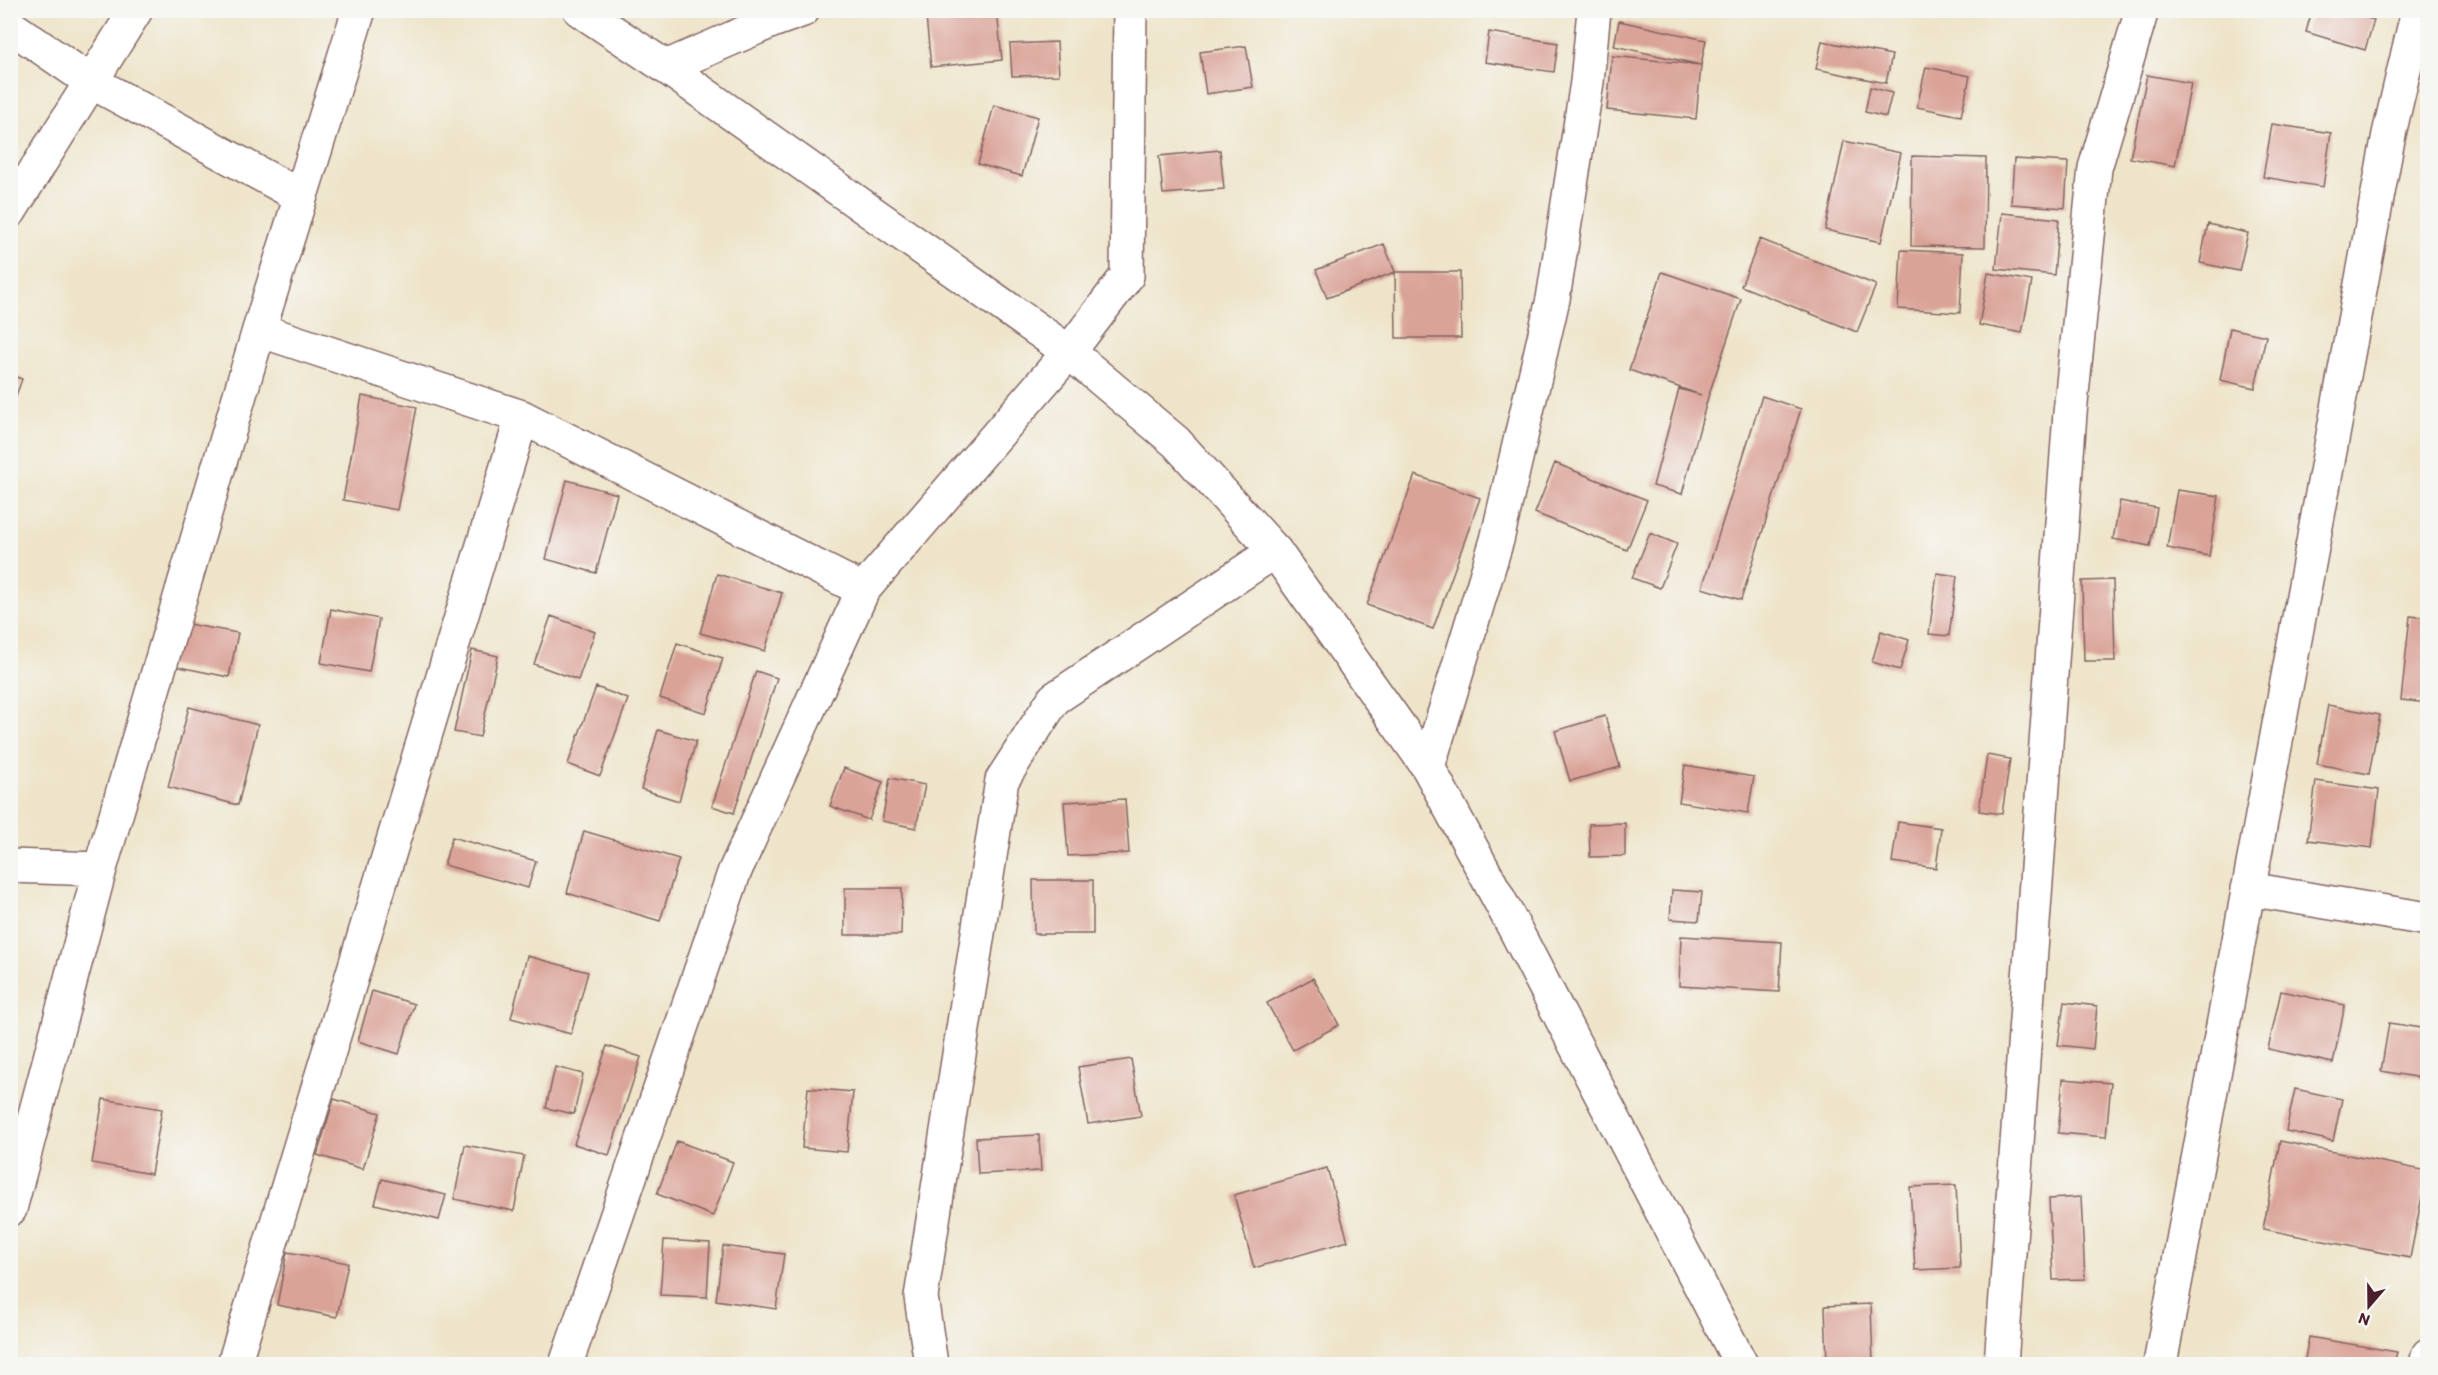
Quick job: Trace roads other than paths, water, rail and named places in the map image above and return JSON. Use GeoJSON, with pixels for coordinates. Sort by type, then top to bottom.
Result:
{"type":"FeatureCollection","features":[{"type":"Feature","properties":{"kind":"main road"},"geometry":{"type":"LineString","coordinates":[[10,211],[136,10]]}},
{"type":"Feature","properties":{"kind":"main road"},"geometry":{"type":"LineString","coordinates":[[10,1209],[100,869],[259,330],[359,10]]}},
{"type":"Feature","properties":{"kind":"main road"},"geometry":{"type":"LineString","coordinates":[[580,10],[666,67],[1068,352],[1176,442],[1275,551],[1428,767],[1515,929],[1741,1365]]}},
{"type":"Feature","properties":{"kind":"main road"},"geometry":{"type":"LineString","coordinates":[[666,67],[803,10]]}},
{"type":"Feature","properties":{"kind":"main road"},"geometry":{"type":"LineString","coordinates":[[566,1365],[734,873],[863,590],[1068,352],[1127,276],[1130,10]]}},
{"type":"Feature","properties":{"kind":"main road"},"geometry":{"type":"LineString","coordinates":[[1428,767],[1497,540],[1553,299],[1587,82],[1594,10]]}},
{"type":"Feature","properties":{"kind":"main road"},"geometry":{"type":"LineString","coordinates":[[2001,1365],[2070,412],[2095,168],[2142,10]]}},
{"type":"Feature","properties":{"kind":"main road"},"geometry":{"type":"LineString","coordinates":[[2160,1365],[2389,134],[2418,10]]}},
{"type":"Feature","properties":{"kind":"main road"},"geometry":{"type":"LineString","coordinates":[[10,26],[90,81],[300,196]]}},
{"type":"Feature","properties":{"kind":"main road"},"geometry":{"type":"LineString","coordinates":[[259,330],[522,417],[863,590]]}},
{"type":"Feature","properties":{"kind":"main road"},"geometry":{"type":"LineString","coordinates":[[234,1365],[522,417]]}},
{"type":"Feature","properties":{"kind":"main road"},"geometry":{"type":"LineString","coordinates":[[931,1365],[921,1297],[1002,780],[1054,699],[1275,551]]}},
{"type":"Feature","properties":{"kind":"main road"},"geometry":{"type":"LineString","coordinates":[[10,866],[100,869]]}},
{"type":"Feature","properties":{"kind":"main road"},"geometry":{"type":"LineString","coordinates":[[2248,889],[2427,919]]}},
{"type":"Feature","properties":{"kind":"main road"},"geometry":{"type":"LineString","coordinates":[[2426,1365],[2427,1355]]}}]}
